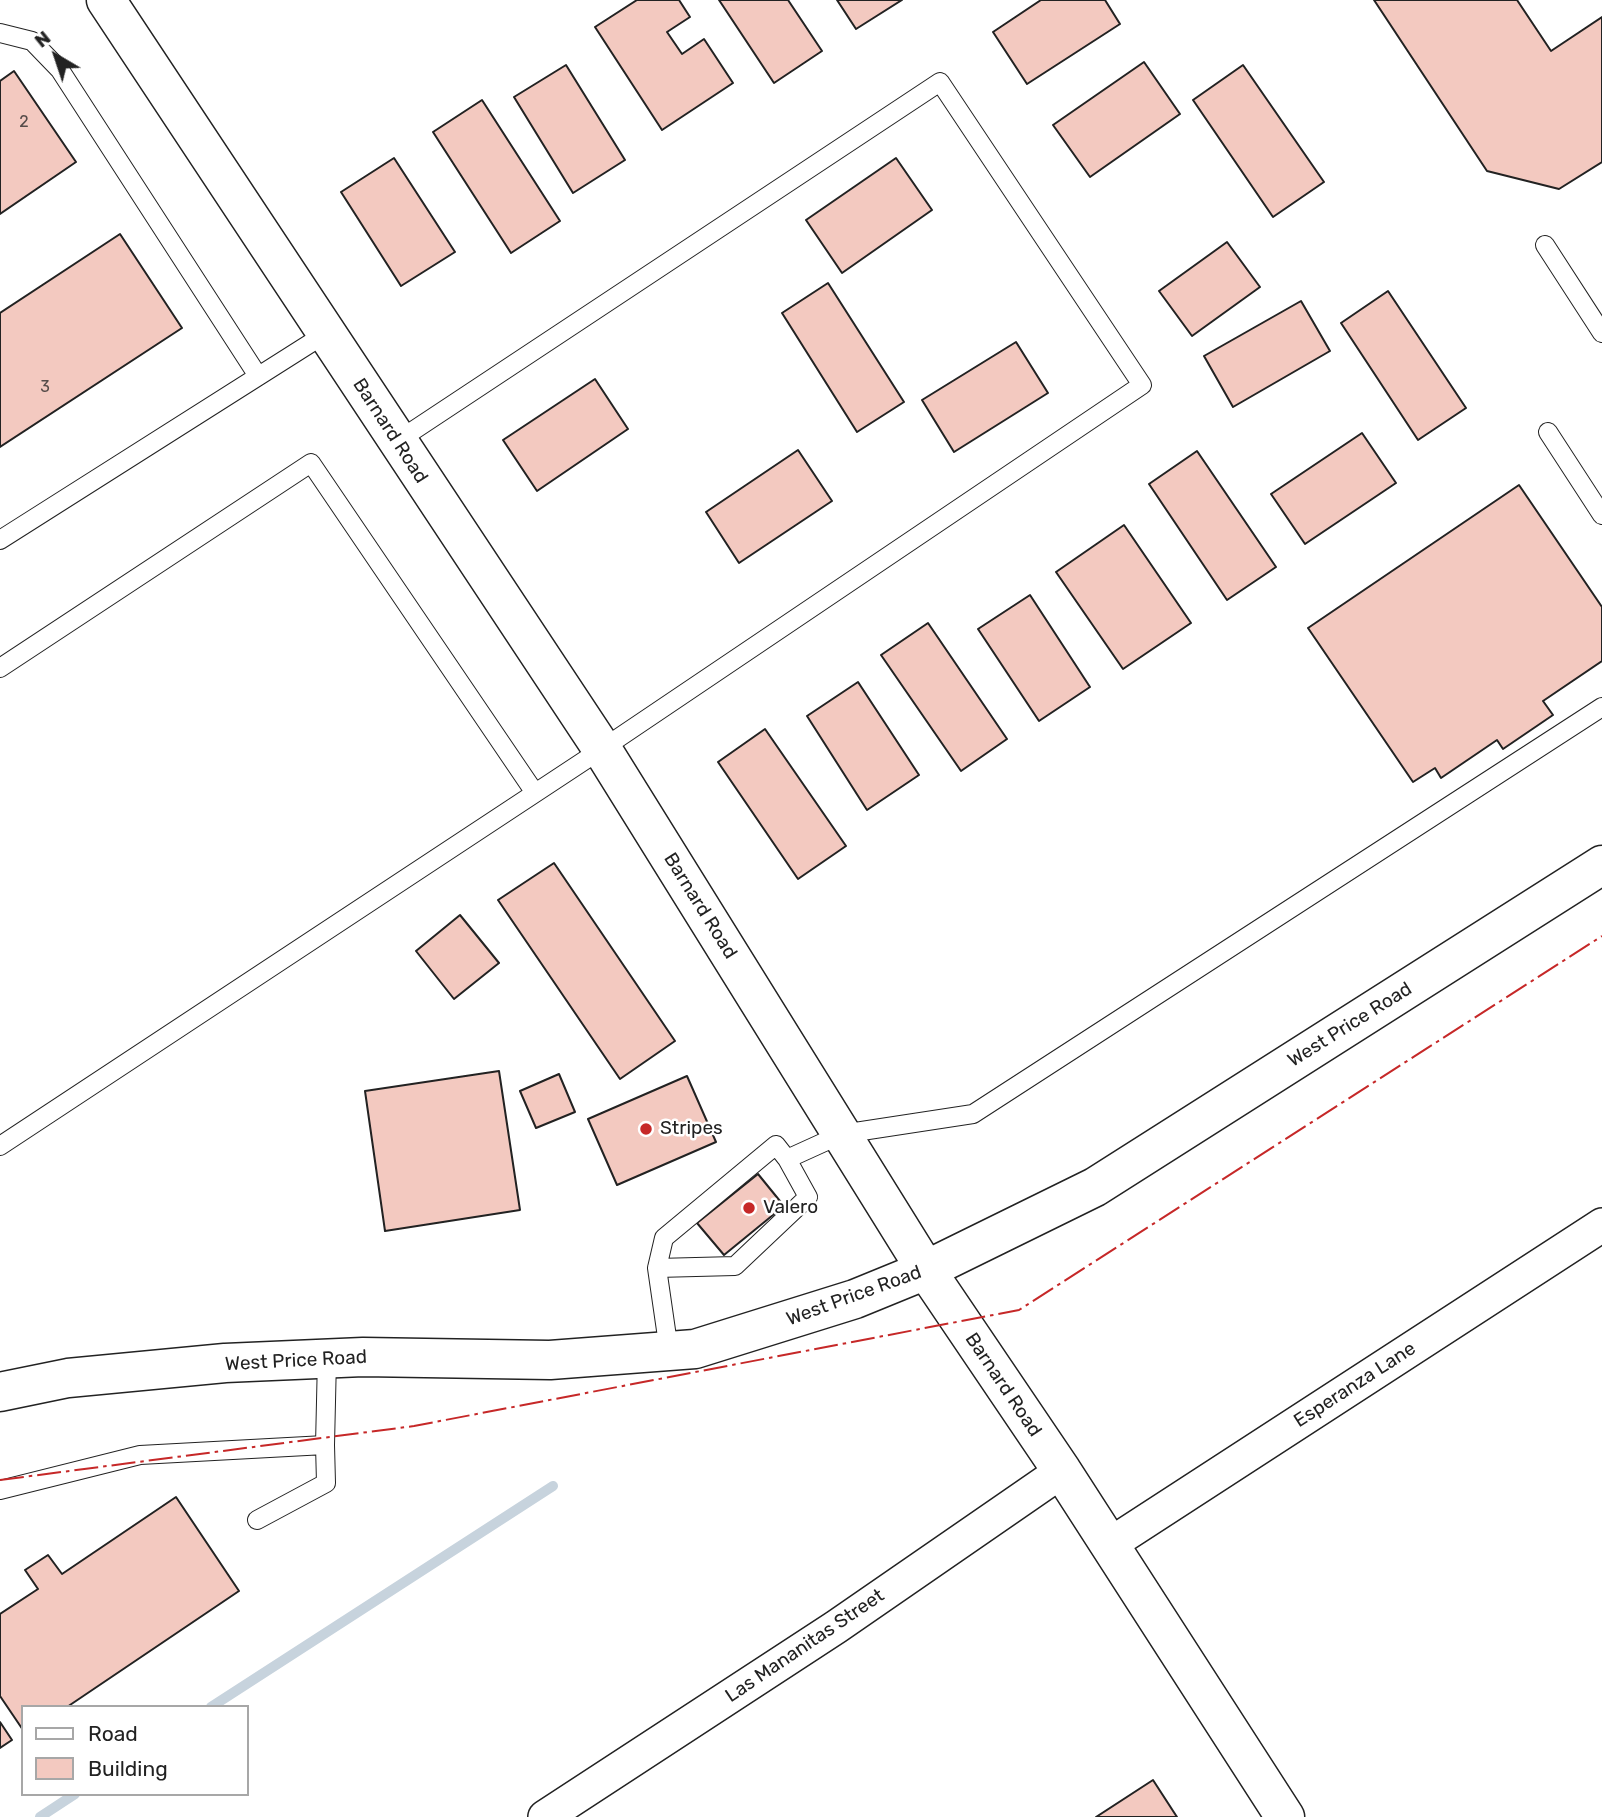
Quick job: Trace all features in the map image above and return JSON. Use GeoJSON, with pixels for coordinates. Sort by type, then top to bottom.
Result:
{"type":"FeatureCollection","features":[{"type":"Feature","properties":{"kind":"street","name":"Barnard Road"},"geometry":{"type":"LineString","coordinates":[[106,0],[396,442],[602,749],[926,1270],[1062,1471],[1285,1817]]}},
{"type":"Feature","properties":{"kind":"street","name":"West Price Road"},"geometry":{"type":"LineString","coordinates":[[0,1392],[68,1378],[225,1363],[327,1358],[550,1360],[695,1349],[844,1303],[926,1270],[1095,1186],[1602,865]]}},
{"type":"Feature","properties":{"kind":"street","name":"Esperanza Lane"},"geometry":{"type":"LineString","coordinates":[[1109,1545],[1602,1225]]}},
{"type":"Feature","properties":{"kind":"street","name":"Las Mananitas Street"},"geometry":{"type":"LineString","coordinates":[[545,1817],[836,1627],[1062,1471]]}},
{"type":"Feature","properties":{"kind":"lane"},"geometry":{"type":"LineString","coordinates":[[0,33],[32,41],[60,70],[258,376]]}},
{"type":"Feature","properties":{"kind":"lane"},"geometry":{"type":"LineString","coordinates":[[0,1146],[602,749],[1142,385],[940,82],[396,442]]}},
{"type":"Feature","properties":{"kind":"lane"},"geometry":{"type":"LineString","coordinates":[[1545,245],[1602,333]]}},
{"type":"Feature","properties":{"kind":"lane"},"geometry":{"type":"LineString","coordinates":[[0,540],[326,334]]}},
{"type":"Feature","properties":{"kind":"lane"},"geometry":{"type":"LineString","coordinates":[[1548,432],[1602,515]]}},
{"type":"Feature","properties":{"kind":"lane"},"geometry":{"type":"LineString","coordinates":[[0,668],[311,463],[535,793]]}},
{"type":"Feature","properties":{"kind":"lane"},"geometry":{"type":"LineString","coordinates":[[787,1159],[842,1134],[973,1114],[1602,707]]}},
{"type":"Feature","properties":{"kind":"lane"},"geometry":{"type":"LineString","coordinates":[[657,1268],[735,1266],[808,1197],[787,1159],[776,1146],[664,1238],[657,1268],[669,1351]]}},
{"type":"Feature","properties":{"kind":"lane"},"geometry":{"type":"LineString","coordinates":[[257,1520],[326,1483],[327,1358]]}},
{"type":"Feature","properties":{"kind":"lane"},"geometry":{"type":"LineString","coordinates":[[0,1490],[140,1455],[325,1445]]}},
{"type":"Feature","properties":{"kind":"building"},"geometry":{"type":"Polygon","coordinates":[[[637,0],[679,0],[690,17],[667,32],[682,54],[704,39],[733,83],[662,130],[595,27],[637,0]]]}},
{"type":"Feature","properties":{"kind":"building"},"geometry":{"type":"Polygon","coordinates":[[[719,0],[788,0],[822,51],[774,83],[719,0]]]}},
{"type":"Feature","properties":{"kind":"building"},"geometry":{"type":"Polygon","coordinates":[[[837,0],[902,0],[856,29],[837,0]]]}},
{"type":"Feature","properties":{"kind":"building"},"geometry":{"type":"Polygon","coordinates":[[[1041,0],[1105,0],[1120,24],[1027,84],[993,32],[1041,0]]]}},
{"type":"Feature","properties":{"kind":"building"},"geometry":{"type":"Polygon","coordinates":[[[1374,0],[1517,0],[1551,51],[1602,17],[1602,162],[1559,189],[1487,171],[1374,0]]]}},
{"type":"Feature","properties":{"kind":"building"},"geometry":{"type":"Polygon","coordinates":[[[1144,62],[1180,114],[1090,177],[1053,125],[1144,62]]]}},
{"type":"Feature","properties":{"kind":"building"},"geometry":{"type":"Polygon","coordinates":[[[566,65],[625,160],[573,193],[514,97],[566,65]]]}},
{"type":"Feature","properties":{"kind":"building"},"geometry":{"type":"Polygon","coordinates":[[[1243,65],[1324,182],[1273,217],[1193,100],[1243,65]]]}},
{"type":"Feature","properties":{"kind":"building"},"geometry":{"type":"Polygon","coordinates":[[[14,71],[76,162],[0,214],[0,81],[14,71]]]}},
{"type":"Feature","properties":{"kind":"building"},"geometry":{"type":"Polygon","coordinates":[[[482,100],[560,221],[511,253],[433,132],[482,100]]]}},
{"type":"Feature","properties":{"kind":"building"},"geometry":{"type":"Polygon","coordinates":[[[394,158],[455,252],[401,286],[341,192],[394,158]]]}},
{"type":"Feature","properties":{"kind":"building"},"geometry":{"type":"Polygon","coordinates":[[[896,158],[932,210],[842,273],[806,220],[896,158]]]}},
{"type":"Feature","properties":{"kind":"building"},"geometry":{"type":"Polygon","coordinates":[[[120,234],[182,328],[0,447],[0,313],[120,234]]]}},
{"type":"Feature","properties":{"kind":"building"},"geometry":{"type":"Polygon","coordinates":[[[1227,242],[1260,287],[1192,336],[1159,291],[1227,242]]]}},
{"type":"Feature","properties":{"kind":"building"},"geometry":{"type":"Polygon","coordinates":[[[828,283],[904,402],[857,432],[782,313],[828,283]]]}},
{"type":"Feature","properties":{"kind":"building"},"geometry":{"type":"Polygon","coordinates":[[[1388,291],[1466,408],[1418,440],[1341,323],[1388,291]]]}},
{"type":"Feature","properties":{"kind":"building"},"geometry":{"type":"Polygon","coordinates":[[[1301,301],[1330,351],[1233,407],[1204,356],[1301,301]]]}},
{"type":"Feature","properties":{"kind":"building"},"geometry":{"type":"Polygon","coordinates":[[[1016,342],[1048,393],[954,452],[922,400],[1016,342]]]}},
{"type":"Feature","properties":{"kind":"building"},"geometry":{"type":"Polygon","coordinates":[[[595,379],[628,429],[537,491],[503,440],[595,379]]]}},
{"type":"Feature","properties":{"kind":"building"},"geometry":{"type":"Polygon","coordinates":[[[1362,433],[1396,483],[1305,544],[1271,494],[1362,433]]]}},
{"type":"Feature","properties":{"kind":"building"},"geometry":{"type":"Polygon","coordinates":[[[798,450],[832,501],[739,563],[706,512],[798,450]]]}},
{"type":"Feature","properties":{"kind":"building"},"geometry":{"type":"Polygon","coordinates":[[[1197,451],[1276,567],[1227,600],[1149,484],[1197,451]]]}},
{"type":"Feature","properties":{"kind":"building"},"geometry":{"type":"Polygon","coordinates":[[[1519,485],[1602,607],[1602,661],[1543,701],[1553,715],[1503,749],[1497,740],[1441,778],[1435,768],[1413,782],[1308,628],[1519,485]]]}},
{"type":"Feature","properties":{"kind":"building"},"geometry":{"type":"Polygon","coordinates":[[[1124,525],[1191,623],[1123,669],[1056,572],[1124,525]]]}},
{"type":"Feature","properties":{"kind":"building"},"geometry":{"type":"Polygon","coordinates":[[[1030,595],[1090,687],[1039,721],[978,629],[1030,595]]]}},
{"type":"Feature","properties":{"kind":"building"},"geometry":{"type":"Polygon","coordinates":[[[928,623],[1007,739],[961,771],[881,655],[928,623]]]}},
{"type":"Feature","properties":{"kind":"building"},"geometry":{"type":"Polygon","coordinates":[[[858,682],[919,775],[867,810],[807,716],[858,682]]]}},
{"type":"Feature","properties":{"kind":"building"},"geometry":{"type":"Polygon","coordinates":[[[765,729],[846,846],[798,879],[718,762],[765,729]]]}},
{"type":"Feature","properties":{"kind":"building"},"geometry":{"type":"Polygon","coordinates":[[[554,863],[675,1041],[620,1079],[498,900],[554,863]]]}},
{"type":"Feature","properties":{"kind":"building"},"geometry":{"type":"Polygon","coordinates":[[[460,915],[499,963],[454,999],[416,951],[460,915]]]}},
{"type":"Feature","properties":{"kind":"building"},"geometry":{"type":"Polygon","coordinates":[[[499,1071],[520,1210],[385,1231],[365,1091],[499,1071]]]}},
{"type":"Feature","properties":{"kind":"building"},"geometry":{"type":"Polygon","coordinates":[[[559,1074],[575,1112],[536,1128],[520,1091],[559,1074]]]}},
{"type":"Feature","properties":{"kind":"building"},"geometry":{"type":"Polygon","coordinates":[[[687,1076],[716,1142],[617,1185],[588,1119],[687,1076]]]}},
{"type":"Feature","properties":{"kind":"building"},"geometry":{"type":"Polygon","coordinates":[[[758,1174],[784,1206],[724,1255],[697,1223],[758,1174]]]}},
{"type":"Feature","properties":{"kind":"building"},"geometry":{"type":"Polygon","coordinates":[[[176,1497],[239,1591],[70,1705],[21,1705],[21,1727],[0,1696],[0,1614],[38,1589],[25,1570],[48,1555],[62,1574],[176,1497]]]}},
{"type":"Feature","properties":{"kind":"building"},"geometry":{"type":"Polygon","coordinates":[[[0,1722],[12,1740],[0,1748],[0,1722]]]}},
{"type":"Feature","properties":{"kind":"building"},"geometry":{"type":"Polygon","coordinates":[[[1153,1780],[1177,1817],[1096,1817],[1153,1780]]]}},
{"type":"Feature","properties":{"kind":"waterway"},"geometry":{"type":"LineString","coordinates":[[214,1705],[553,1486]]}},
{"type":"Feature","properties":{"kind":"waterway"},"geometry":{"type":"LineString","coordinates":[[40,1817],[72,1796]]}},
{"type":"Feature","properties":{"kind":"power"},"geometry":{"type":"LineString","coordinates":[[0,1480],[414,1426],[1019,1310],[1602,936]]}},
{"type":"Feature","properties":{"kind":"place","name":"Stripes"},"geometry":{"type":"Point","coordinates":[646,1129]}},
{"type":"Feature","properties":{"kind":"place","name":"Valero"},"geometry":{"type":"Point","coordinates":[749,1208]}}]}
